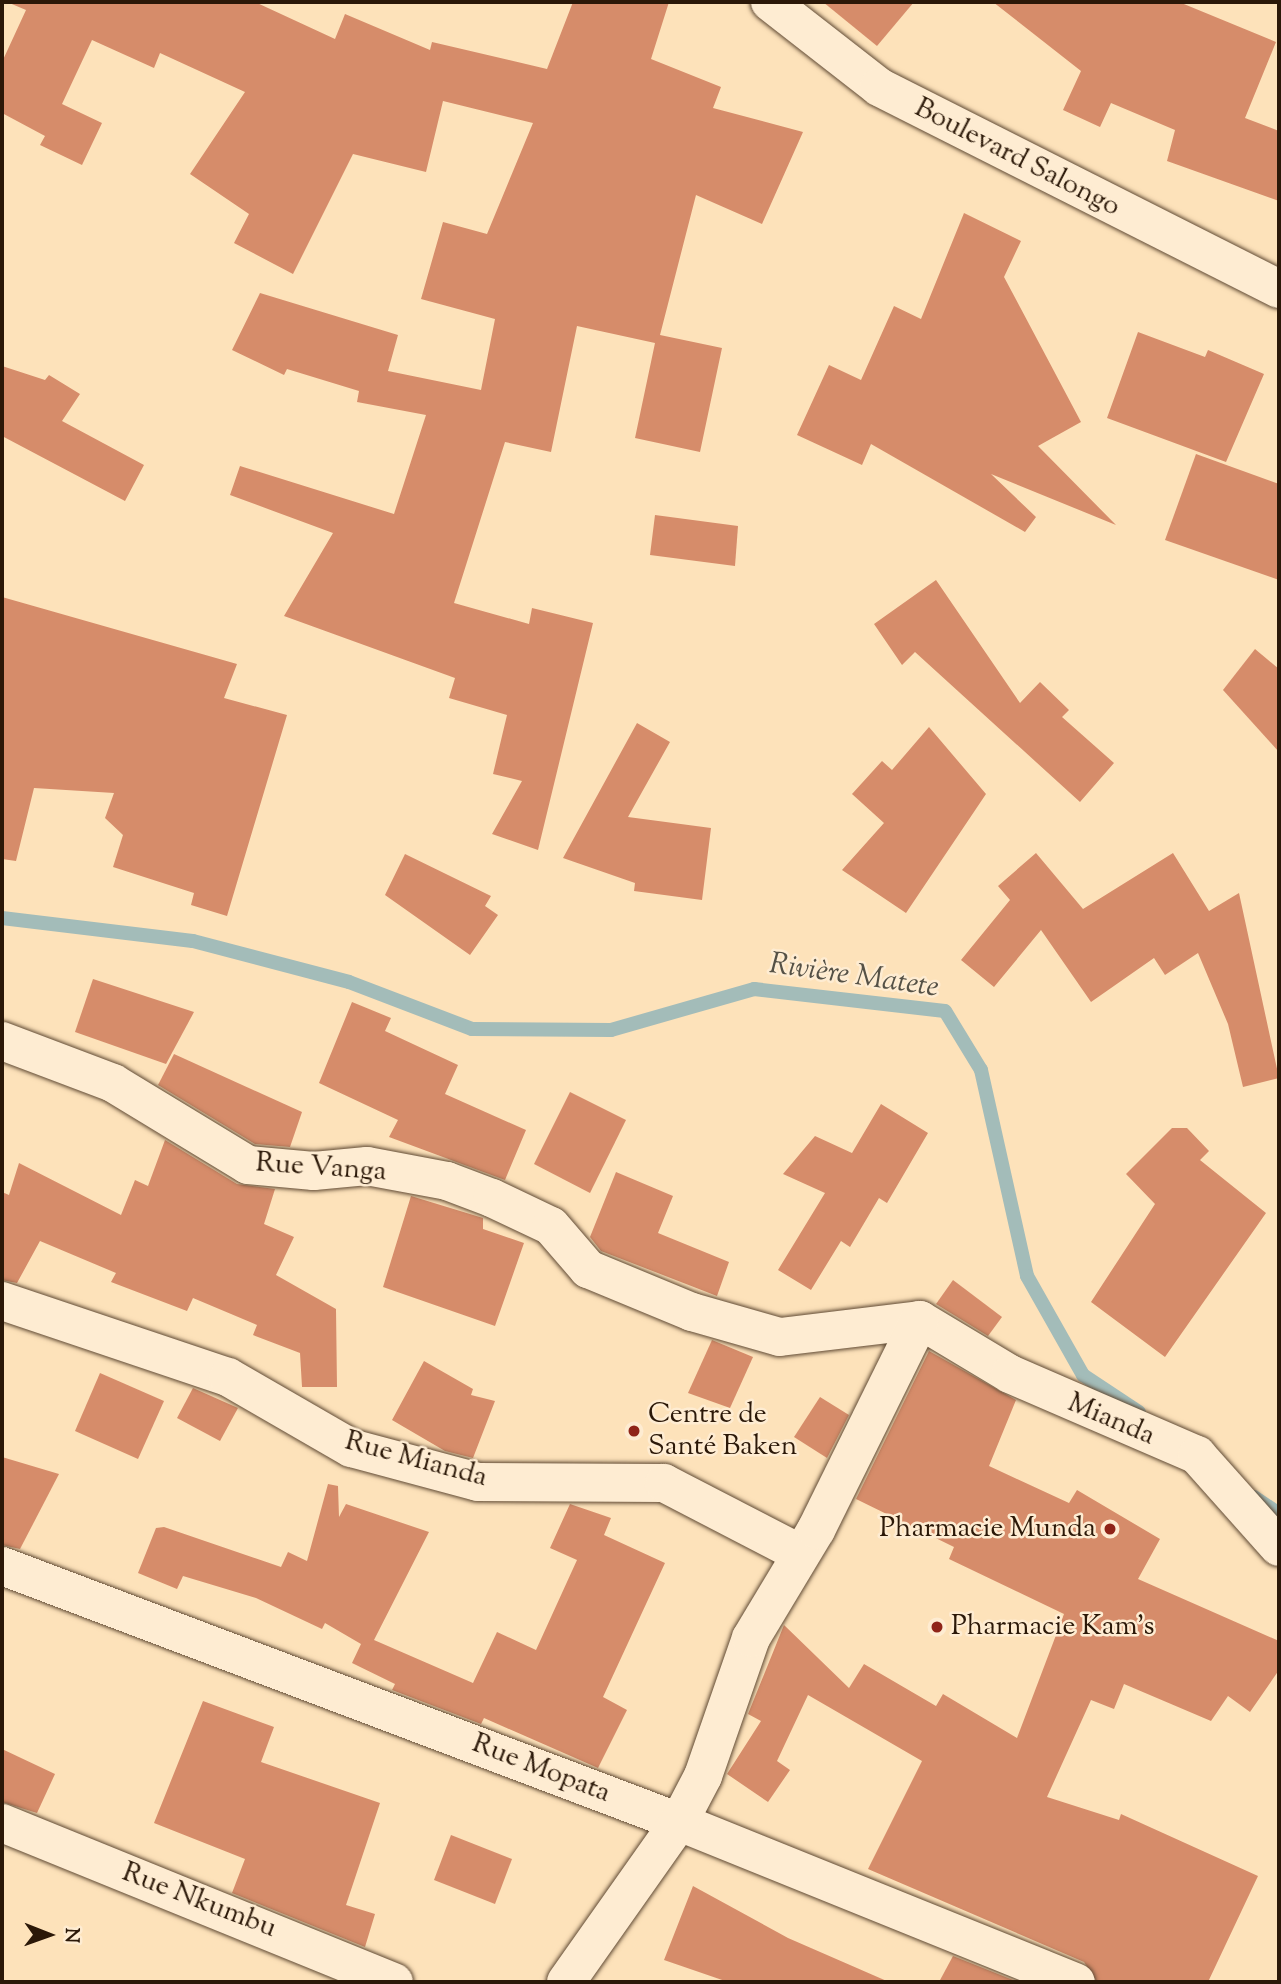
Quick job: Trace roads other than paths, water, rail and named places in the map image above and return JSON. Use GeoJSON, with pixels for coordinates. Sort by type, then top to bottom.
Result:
{"type":"FeatureCollection","features":[{"type":"Feature","properties":{"kind":"street","name":"Boulevard Salongo"},"geometry":{"type":"LineString","coordinates":[[770,2],[879,87],[1279,289]]}},
{"type":"Feature","properties":{"kind":"street","name":"Rue Vanga"},"geometry":{"type":"LineString","coordinates":[[2,1041],[113,1083],[248,1165],[314,1171],[367,1166],[447,1181],[492,1198],[551,1226],[588,1269],[692,1312],[780,1337],[920,1320]]}},
{"type":"Feature","properties":{"kind":"street","name":"Rue Mianda"},"geometry":{"type":"LineString","coordinates":[[2,1301],[228,1377],[351,1448],[478,1482],[664,1483],[799,1553]]}},
{"type":"Feature","properties":{"kind":"street","name":"Mianda"},"geometry":{"type":"LineString","coordinates":[[920,1320],[1010,1374],[1197,1455],[1279,1547]]}},
{"type":"Feature","properties":{"kind":"street"},"geometry":{"type":"LineString","coordinates":[[566,1982],[679,1822],[703,1776],[751,1639],[891,1388],[920,1320]]}},
{"type":"Feature","properties":{"kind":"street","name":"Rue Mopata"},"geometry":{"type":"LineString","coordinates":[[2,1566],[679,1822],[1076,1982]]}},
{"type":"Feature","properties":{"kind":"street","name":"Rue Nkumbu"},"geometry":{"type":"LineString","coordinates":[[2,1824],[394,1982]]}},
{"type":"Feature","properties":{"kind":"waterway","name":"Rivière Matete"},"geometry":{"type":"LineString","coordinates":[[2,918],[193,941],[349,982],[472,1029],[611,1030],[754,989],[945,1011],[981,1070],[1027,1276],[1083,1375],[1139,1412]]}},
{"type":"Feature","properties":{"kind":"waterway","name":"Rivière Matete"},"geometry":{"type":"LineString","coordinates":[[1254,1497],[1279,1514]]}},
{"type":"Feature","properties":{"kind":"place","name":"Centre de Santé Baken"},"geometry":{"type":"Point","coordinates":[634,1431]}},
{"type":"Feature","properties":{"kind":"place","name":"Pharmacie Munda"},"geometry":{"type":"Point","coordinates":[1110,1529]}},
{"type":"Feature","properties":{"kind":"place","name":"Pharmacie Kam's"},"geometry":{"type":"Point","coordinates":[937,1627]}}]}
